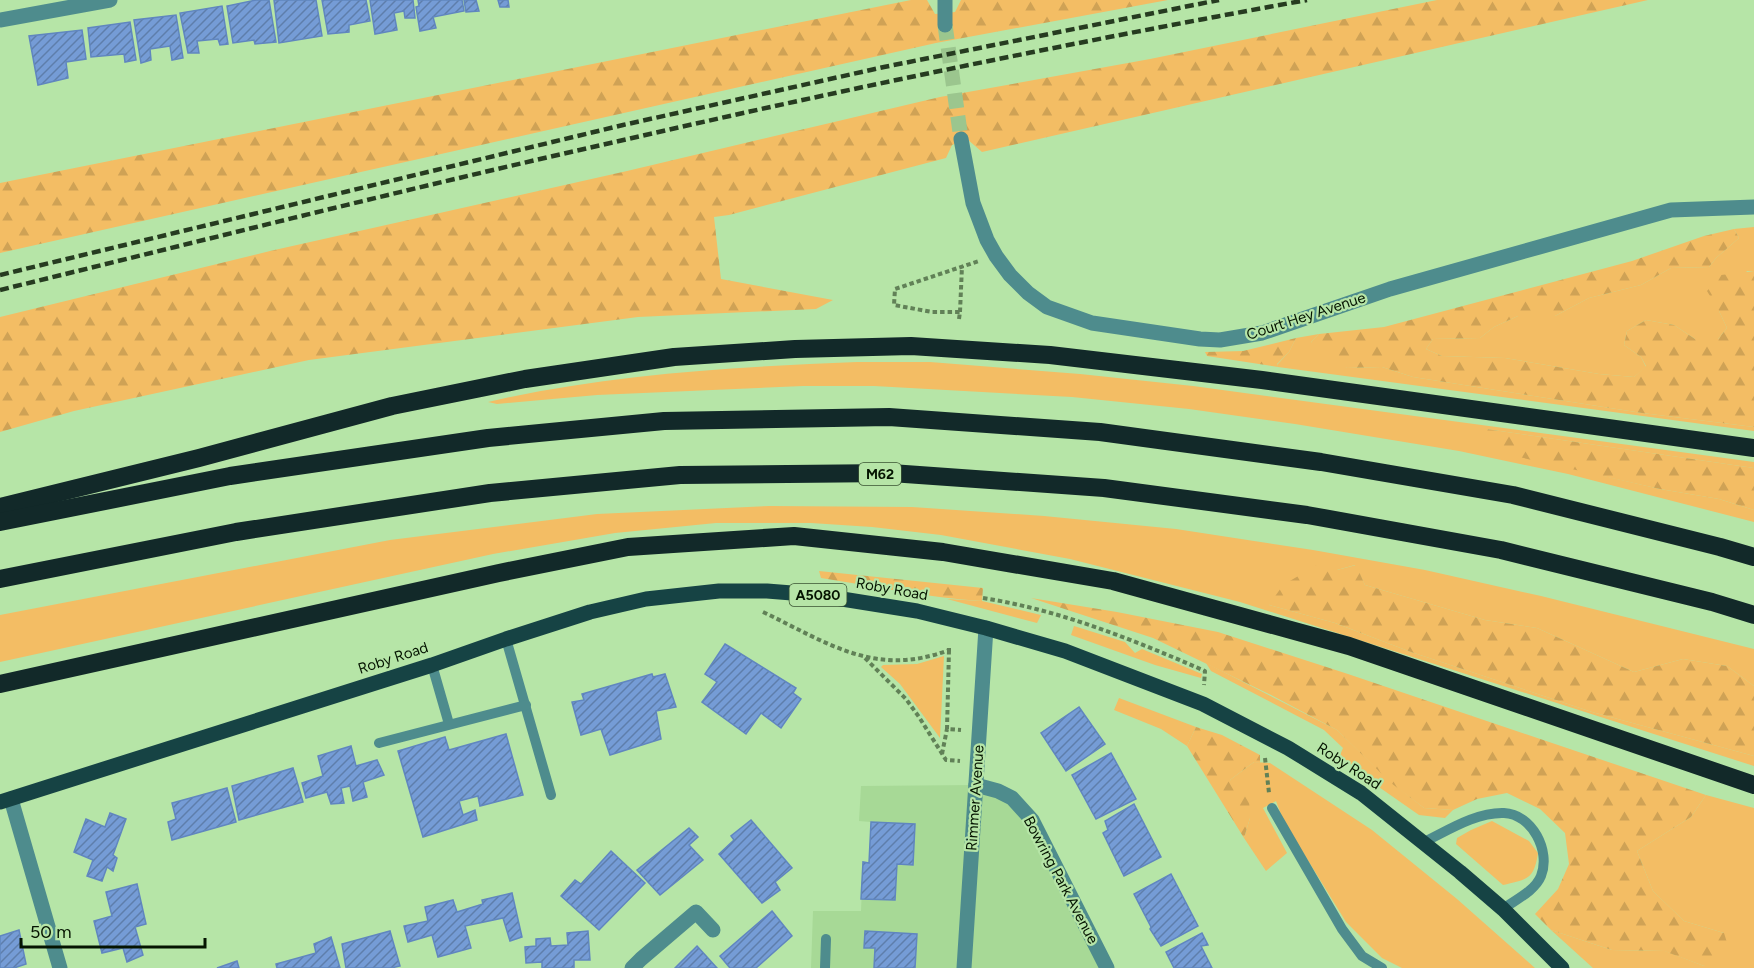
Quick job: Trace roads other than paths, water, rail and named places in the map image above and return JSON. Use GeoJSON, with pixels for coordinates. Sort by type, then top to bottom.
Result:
{"type":"FeatureCollection","features":[{"type":"Feature","properties":{"kind":"highway"},"geometry":{"type":"LineString","coordinates":[[0,507],[199,458],[392,406],[525,378],[674,357],[795,348],[911,346],[1050,356],[1262,380],[1754,448]]}},
{"type":"Feature","properties":{"kind":"highway"},"geometry":{"type":"LineString","coordinates":[[0,522],[230,476],[488,438],[664,421],[889,417],[1100,432],[1321,462],[1513,495],[1754,557]]}},
{"type":"Feature","properties":{"kind":"highway","name":"M62"},"geometry":{"type":"LineString","coordinates":[[0,579],[236,532],[490,493],[680,475],[891,473],[1104,488],[1307,514],[1501,550],[1712,602],[1754,615]]}},
{"type":"Feature","properties":{"kind":"highway"},"geometry":{"type":"LineString","coordinates":[[0,684],[628,547],[794,536],[943,552],[1113,581],[1349,646],[1754,785]]}},
{"type":"Feature","properties":{"kind":"main road","name":"Roby Road"},"geometry":{"type":"LineString","coordinates":[[5,800],[432,665],[590,612],[646,599],[718,591],[767,591],[817,595],[917,611],[986,628],[1065,651],[1203,704],[1288,748],[1361,793],[1503,909],[1562,968]]}},
{"type":"Feature","properties":{"kind":"street"},"geometry":{"type":"LineString","coordinates":[[0,20],[110,0]]}},
{"type":"Feature","properties":{"kind":"street"},"geometry":{"type":"LineString","coordinates":[[945,0],[945,25]]}},
{"type":"Feature","properties":{"kind":"street","name":"Court Hey Avenue"},"geometry":{"type":"LineString","coordinates":[[961,139],[971,193],[979,221],[996,256],[1010,275],[1028,293],[1047,307],[1092,323],[1200,339],[1220,340],[1262,333],[1390,289],[1671,210],[1754,207]]}},
{"type":"Feature","properties":{"kind":"street","name":"Rimmer Avenue"},"geometry":{"type":"LineString","coordinates":[[964,968],[986,628]]}},
{"type":"Feature","properties":{"kind":"street","name":"Bowring Park Avenue"},"geometry":{"type":"LineString","coordinates":[[976,784],[1012,798],[1032,820],[1107,968]]}},
{"type":"Feature","properties":{"kind":"street"},"geometry":{"type":"LineString","coordinates":[[5,800],[60,968]]}},
{"type":"Feature","properties":{"kind":"street"},"geometry":{"type":"LineString","coordinates":[[632,968],[696,912],[713,930]]}},
{"type":"Feature","properties":{"kind":"lane"},"geometry":{"type":"LineString","coordinates":[[506,639],[551,795]]}},
{"type":"Feature","properties":{"kind":"lane"},"geometry":{"type":"LineString","coordinates":[[432,665],[449,724]]}},
{"type":"Feature","properties":{"kind":"lane"},"geometry":{"type":"LineString","coordinates":[[379,743],[526,705]]}},
{"type":"Feature","properties":{"kind":"lane"},"geometry":{"type":"LineString","coordinates":[[1272,808],[1342,929],[1362,956],[1382,968]]}},
{"type":"Feature","properties":{"kind":"lane"},"geometry":{"type":"LineString","coordinates":[[1422,843],[1490,813],[1507,813],[1519,818],[1539,837],[1543,862],[1540,877],[1528,891],[1503,909]]}},
{"type":"Feature","properties":{"kind":"lane"},"geometry":{"type":"LineString","coordinates":[[825,968],[826,939]]}},
{"type":"Feature","properties":{"kind":"tunnel"},"geometry":{"type":"LineString","coordinates":[[945,25],[961,139]]}},
{"type":"Feature","properties":{"kind":"railway"},"geometry":{"type":"LineString","coordinates":[[0,275],[623,125],[884,67],[1219,0]]}},
{"type":"Feature","properties":{"kind":"railway"},"geometry":{"type":"LineString","coordinates":[[0,290],[392,194],[798,101],[967,65],[1307,0]]}}]}
